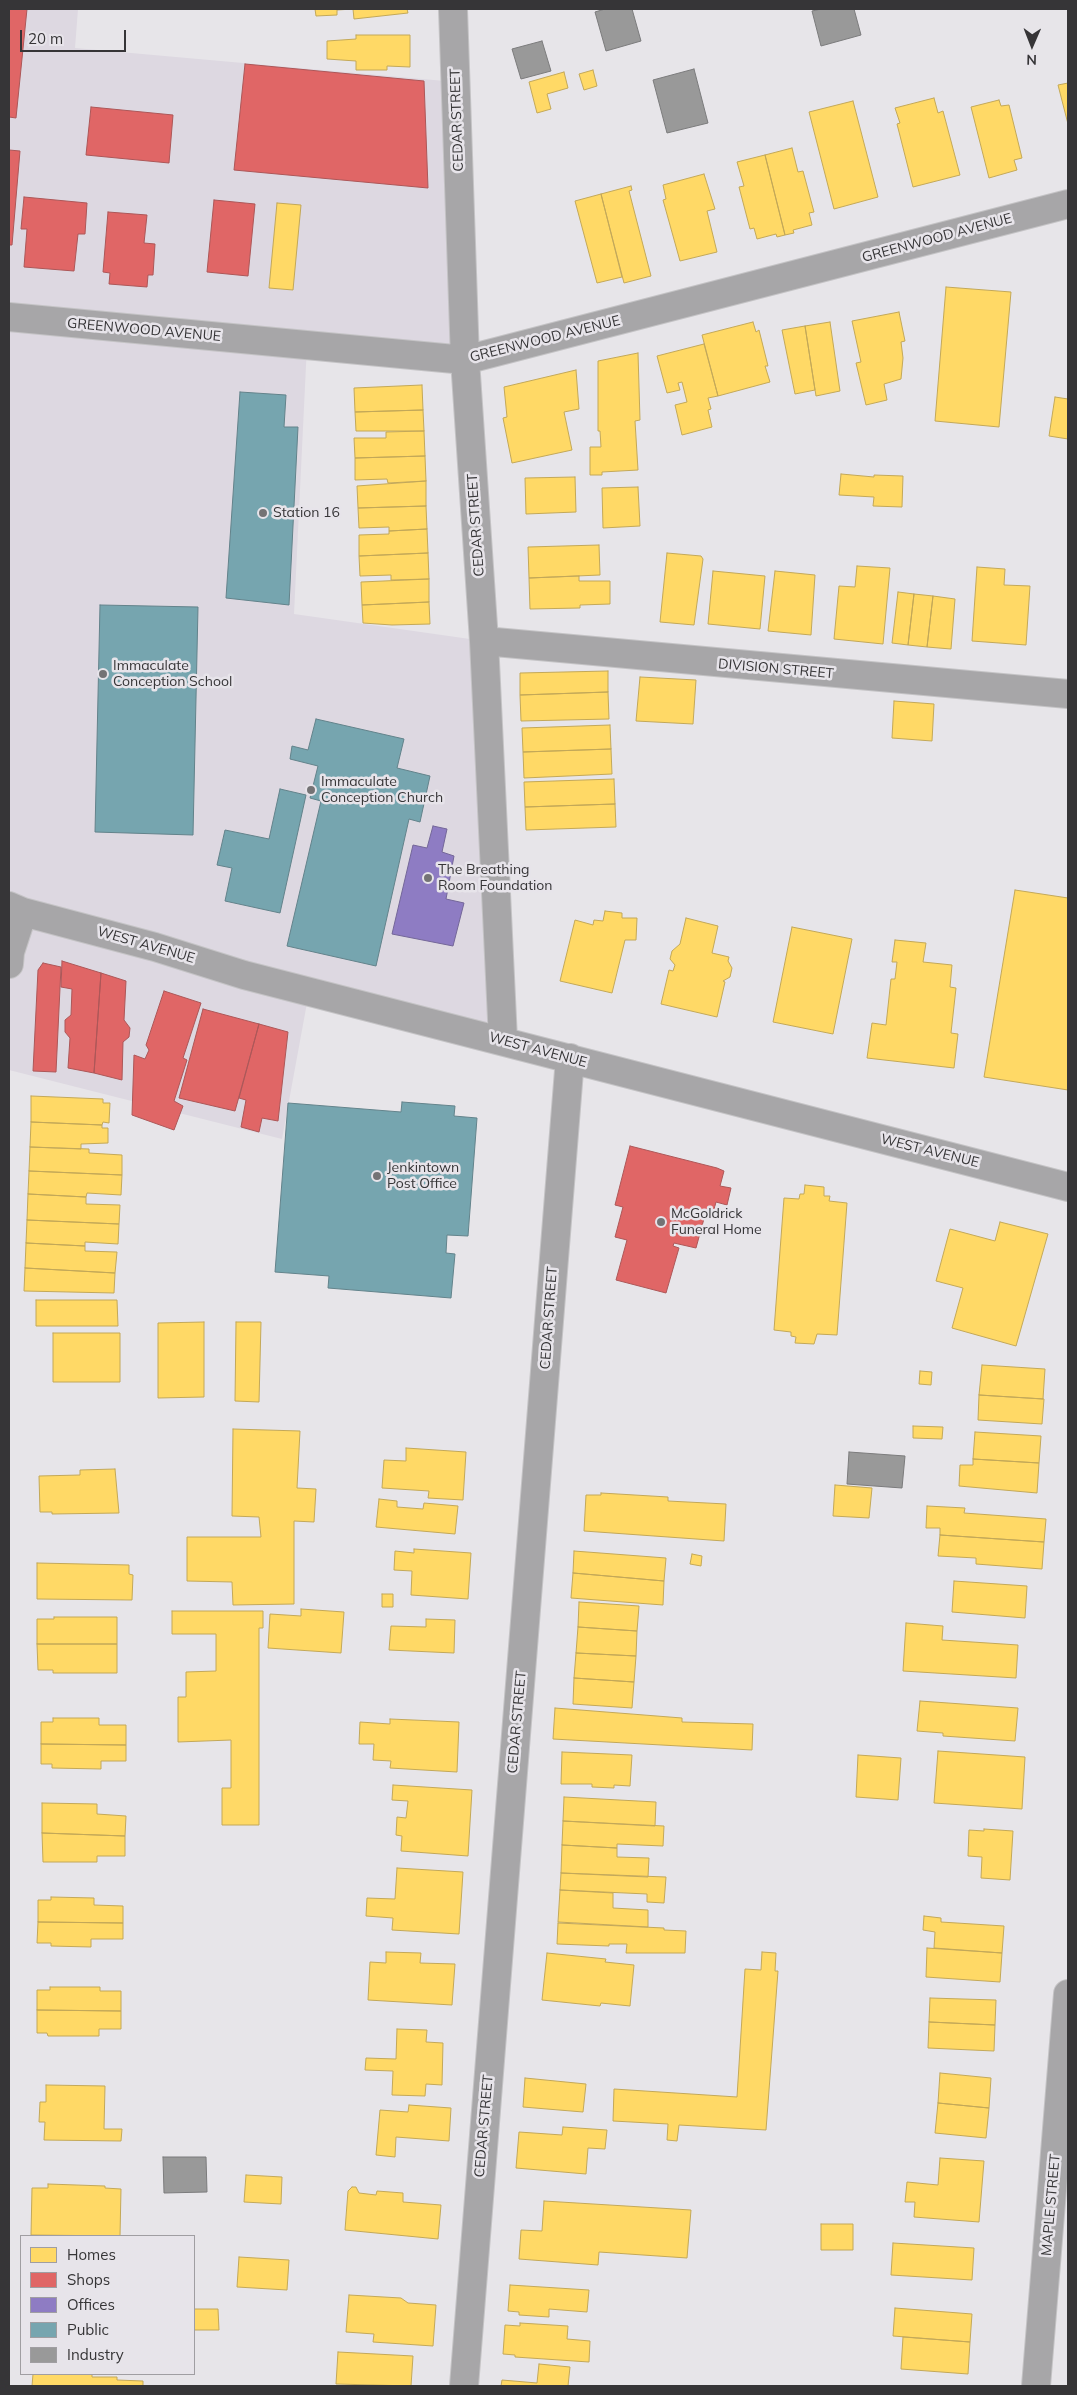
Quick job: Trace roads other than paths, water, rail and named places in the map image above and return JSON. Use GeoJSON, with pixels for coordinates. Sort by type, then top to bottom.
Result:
{"type":"FeatureCollection","features":[{"type":"Feature","properties":{"kind":"street","name":"CEDAR STREET"},"geometry":{"type":"LineString","coordinates":[[453,9],[465,360],[484,641],[503,1040]]}},
{"type":"Feature","properties":{"kind":"street","name":"GREENWOOD AVENUE"},"geometry":{"type":"LineString","coordinates":[[9,317],[465,360],[1068,204]]}},
{"type":"Feature","properties":{"kind":"street","name":"DIVISION STREET"},"geometry":{"type":"LineString","coordinates":[[484,641],[1068,694]]}},
{"type":"Feature","properties":{"kind":"street","name":"WEST AVENUE"},"geometry":{"type":"LineString","coordinates":[[16,909],[155,946],[244,975],[503,1040],[1068,1187]]}},
{"type":"Feature","properties":{"kind":"street"},"geometry":{"type":"LineString","coordinates":[[9,964],[16,909]]}},
{"type":"Feature","properties":{"kind":"street","name":"CEDAR STREET"},"geometry":{"type":"LineString","coordinates":[[464,2386],[570,1058]]}},
{"type":"Feature","properties":{"kind":"street","name":"MAPLE STREET"},"geometry":{"type":"LineString","coordinates":[[1036,2386],[1068,1994]]}},
{"type":"Feature","properties":{"kind":"place","name":"Station 16"},"geometry":{"type":"Point","coordinates":[263,513]}},
{"type":"Feature","properties":{"kind":"place","name":"Immaculate Conception School"},"geometry":{"type":"Point","coordinates":[103,674]}},
{"type":"Feature","properties":{"kind":"place","name":"Immaculate Conception Church"},"geometry":{"type":"Point","coordinates":[311,790]}},
{"type":"Feature","properties":{"kind":"place","name":"The Breathing Room Foundation"},"geometry":{"type":"Point","coordinates":[428,878]}},
{"type":"Feature","properties":{"kind":"place","name":"Jenkintown Post Office"},"geometry":{"type":"Point","coordinates":[377,1176]}},
{"type":"Feature","properties":{"kind":"place","name":"McGoldrick Funeral Home"},"geometry":{"type":"Point","coordinates":[661,1222]}}]}
